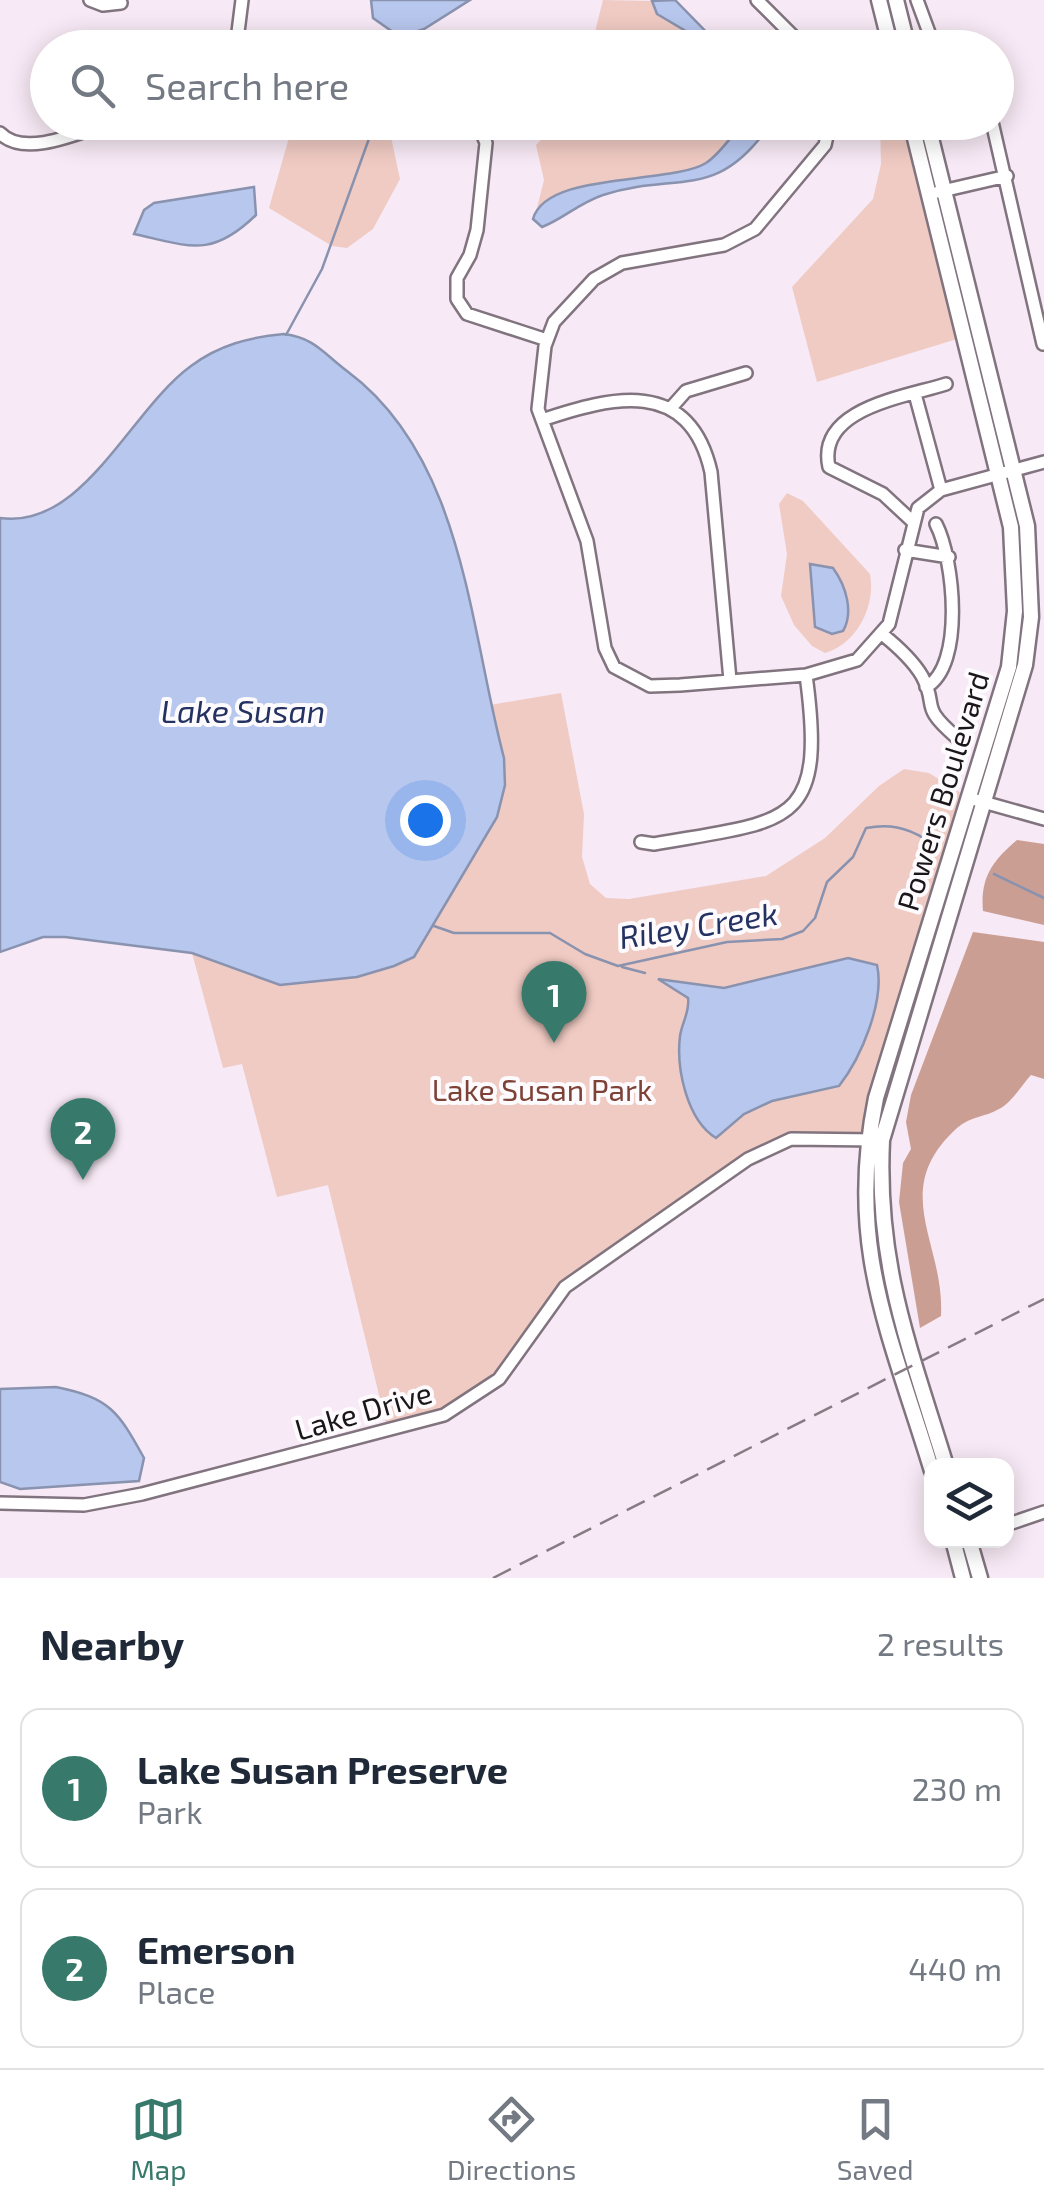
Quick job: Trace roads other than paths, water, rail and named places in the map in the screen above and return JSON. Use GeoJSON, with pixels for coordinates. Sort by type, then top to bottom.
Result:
{"type":"FeatureCollection","features":[{"type":"Feature","properties":{"kind":"main road"},"geometry":{"type":"LineString","coordinates":[[879,0],[887,30]]}},
{"type":"Feature","properties":{"kind":"main road"},"geometry":{"type":"LineString","coordinates":[[896,0],[904,30]]}},
{"type":"Feature","properties":{"kind":"main road","name":"Powers Boulevard"},"geometry":{"type":"LineString","coordinates":[[917,140],[936,192],[1015,470],[1027,526],[1031,617],[1025,664],[985,802],[875,1139],[864,1222],[870,1268],[928,1458]]}},
{"type":"Feature","properties":{"kind":"main road","name":"Powers Boulevard"},"geometry":{"type":"LineString","coordinates":[[929,140],[936,192],[1012,528],[1015,612],[1008,666],[876,1098],[875,1139],[884,1252],[944,1458]]}},
{"type":"Feature","properties":{"kind":"main road"},"geometry":{"type":"LineString","coordinates":[[959,1548],[963,1578]]}},
{"type":"Feature","properties":{"kind":"main road"},"geometry":{"type":"LineString","coordinates":[[962,1548],[980,1578]]}},
{"type":"Feature","properties":{"kind":"street"},"geometry":{"type":"LineString","coordinates":[[90,0],[103,5],[120,3]]}},
{"type":"Feature","properties":{"kind":"street"},"geometry":{"type":"LineString","coordinates":[[238,30],[242,0]]}},
{"type":"Feature","properties":{"kind":"street"},"geometry":{"type":"LineString","coordinates":[[757,0],[787,30]]}},
{"type":"Feature","properties":{"kind":"street"},"geometry":{"type":"LineString","coordinates":[[917,0],[928,30]]}},
{"type":"Feature","properties":{"kind":"street"},"geometry":{"type":"LineString","coordinates":[[0,132],[13,142],[31,144],[46,140]]}},
{"type":"Feature","properties":{"kind":"street"},"geometry":{"type":"LineString","coordinates":[[485,140],[477,230],[470,256],[457,278],[457,299],[467,314],[547,340]]}},
{"type":"Feature","properties":{"kind":"street"},"geometry":{"type":"LineString","coordinates":[[826,140],[755,229],[724,245],[622,264],[608,271],[572,298],[547,340],[539,386],[542,420],[587,542],[605,648],[614,667],[650,686],[806,675],[857,660],[882,634],[898,600],[905,550],[918,508],[941,490],[1044,462]]}},
{"type":"Feature","properties":{"kind":"street"},"geometry":{"type":"LineString","coordinates":[[997,140],[1043,344]]}},
{"type":"Feature","properties":{"kind":"street"},"geometry":{"type":"LineString","coordinates":[[936,192],[1007,176]]}},
{"type":"Feature","properties":{"kind":"street"},"geometry":{"type":"LineString","coordinates":[[670,409],[686,391],[746,373]]}},
{"type":"Feature","properties":{"kind":"street"},"geometry":{"type":"LineString","coordinates":[[912,521],[883,494],[829,466],[826,454],[838,427],[856,415],[946,384]]}},
{"type":"Feature","properties":{"kind":"street"},"geometry":{"type":"LineString","coordinates":[[915,394],[941,490]]}},
{"type":"Feature","properties":{"kind":"street"},"geometry":{"type":"LineString","coordinates":[[542,420],[626,398],[670,409],[690,428],[707,455],[730,680]]}},
{"type":"Feature","properties":{"kind":"street"},"geometry":{"type":"LineString","coordinates":[[926,686],[947,663],[953,590],[949,556],[936,524]]}},
{"type":"Feature","properties":{"kind":"street"},"geometry":{"type":"LineString","coordinates":[[905,550],[949,556]]}},
{"type":"Feature","properties":{"kind":"street"},"geometry":{"type":"LineString","coordinates":[[882,634],[916,667],[926,686],[931,714],[956,737]]}},
{"type":"Feature","properties":{"kind":"street"},"geometry":{"type":"LineString","coordinates":[[641,842],[654,844],[764,823],[793,805],[813,768],[806,675]]}},
{"type":"Feature","properties":{"kind":"street"},"geometry":{"type":"LineString","coordinates":[[969,798],[1044,820]]}},
{"type":"Feature","properties":{"kind":"street","name":"Lake Drive"},"geometry":{"type":"LineString","coordinates":[[0,1503],[84,1505],[444,1415],[499,1379],[565,1287],[722,1176],[791,1139],[875,1139]]}},
{"type":"Feature","properties":{"kind":"street"},"geometry":{"type":"LineString","coordinates":[[1014,1521],[1044,1512]]}},
{"type":"Feature","properties":{"kind":"water"},"geometry":{"type":"Polygon","coordinates":[[[371,0],[470,0],[421,30],[390,30],[373,18],[371,0]]]}},
{"type":"Feature","properties":{"kind":"water"},"geometry":{"type":"Polygon","coordinates":[[[675,0],[704,30],[684,30],[657,14],[652,1],[675,0]]]}},
{"type":"Feature","properties":{"kind":"water"},"geometry":{"type":"Polygon","coordinates":[[[729,140],[757,140],[733,165],[714,175],[603,195],[542,227],[533,219],[543,204],[560,193],[689,170],[706,163],[729,140]]]}},
{"type":"Feature","properties":{"kind":"water"},"geometry":{"type":"Polygon","coordinates":[[[254,187],[256,215],[212,244],[185,245],[134,234],[144,210],[154,203],[254,187]]]}},
{"type":"Feature","properties":{"kind":"water","name":"Lake Susan"},"geometry":{"type":"Polygon","coordinates":[[[284,334],[318,347],[386,407],[416,450],[439,497],[470,600],[504,758],[505,785],[497,817],[414,957],[357,977],[280,985],[192,953],[65,937],[43,937],[0,952],[0,518],[30,517],[56,506],[81,487],[191,366],[235,343],[284,334]]]}},
{"type":"Feature","properties":{"kind":"water"},"geometry":{"type":"Polygon","coordinates":[[[810,564],[833,568],[842,583],[848,607],[843,631],[832,634],[815,627],[810,564]]]}},
{"type":"Feature","properties":{"kind":"water"},"geometry":{"type":"Polygon","coordinates":[[[848,958],[877,965],[878,995],[863,1045],[839,1086],[772,1101],[744,1114],[716,1138],[691,1107],[682,1078],[680,1036],[688,998],[658,979],[724,988],[848,958]]]}},
{"type":"Feature","properties":{"kind":"water"},"geometry":{"type":"Polygon","coordinates":[[[56,1387],[89,1396],[119,1418],[144,1458],[139,1481],[20,1489],[0,1482],[0,1389],[56,1387]]]}},
{"type":"Feature","properties":{"kind":"waterway"},"geometry":{"type":"LineString","coordinates":[[286,335],[322,269],[369,140]]}},
{"type":"Feature","properties":{"kind":"waterway","name":"Riley Creek"},"geometry":{"type":"LineString","coordinates":[[434,926],[454,933],[550,933],[585,954],[618,966],[727,942],[782,939],[803,931],[815,918],[827,882],[853,857],[866,828],[897,828],[925,839]]}},
{"type":"Feature","properties":{"kind":"waterway","name":"Riley Creek"},"geometry":{"type":"LineString","coordinates":[[994,874],[1044,898]]}},
{"type":"Feature","properties":{"kind":"waterway"},"geometry":{"type":"LineString","coordinates":[[622,967],[645,973]]}},
{"type":"Feature","properties":{"kind":"railway"},"geometry":{"type":"LineString","coordinates":[[493,1578],[1044,1299]]}},
{"type":"Feature","properties":{"kind":"place","name":"Lake Susan Preserve"},"geometry":{"type":"Point","coordinates":[554,1043]}},
{"type":"Feature","properties":{"kind":"place","name":"Emerson"},"geometry":{"type":"Point","coordinates":[83,1180]}},
{"type":"Feature","properties":{"kind":"park label","name":"Lake Susan Park"},"geometry":{"type":"Point","coordinates":[542,1089]}}]}
